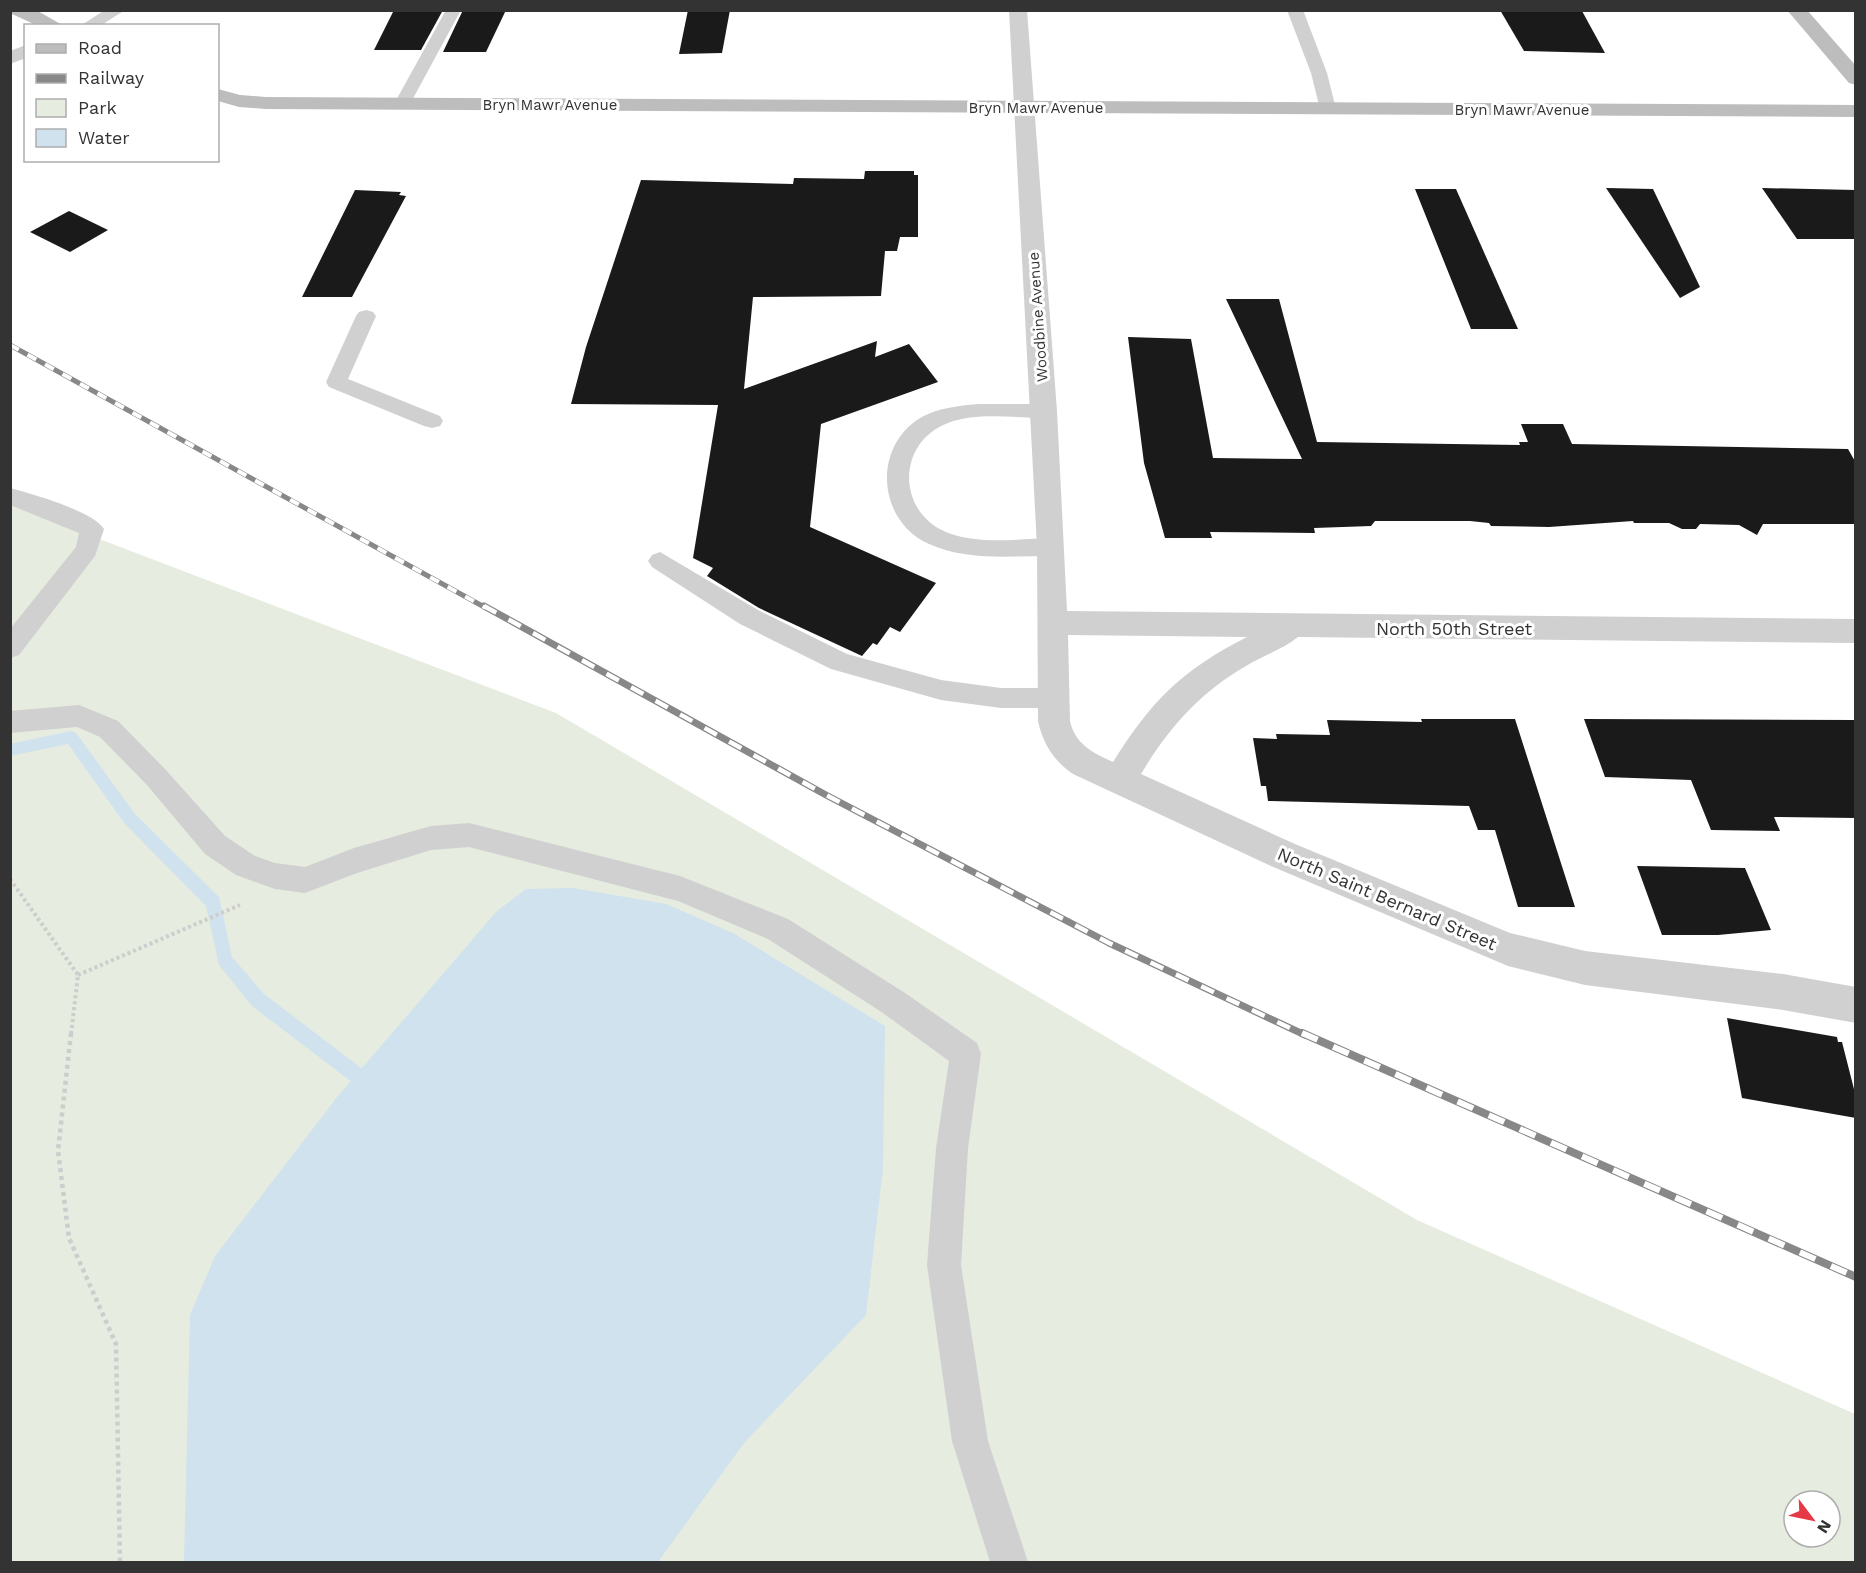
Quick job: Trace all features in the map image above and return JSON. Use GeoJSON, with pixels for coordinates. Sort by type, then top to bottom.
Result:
{"type":"FeatureCollection","features":[{"type":"Feature","properties":{"kind":"street"},"geometry":{"type":"LineString","coordinates":[[19,10],[50,24]]}},
{"type":"Feature","properties":{"kind":"street","name":"Woodbine Avenue"},"geometry":{"type":"LineString","coordinates":[[1018,10],[1044,411],[1053,624]]}},
{"type":"Feature","properties":{"kind":"street"},"geometry":{"type":"LineString","coordinates":[[1796,10],[1856,80]]}},
{"type":"Feature","properties":{"kind":"street"},"geometry":{"type":"LineString","coordinates":[[10,58],[24,52]]}},
{"type":"Feature","properties":{"kind":"street","name":"Bryn Mawr Avenue"},"geometry":{"type":"LineString","coordinates":[[219,95],[252,103],[1856,111]]}},
{"type":"Feature","properties":{"kind":"street","name":"North 50th Street"},"geometry":{"type":"LineString","coordinates":[[1053,624],[1292,628],[1856,631]]}},
{"type":"Feature","properties":{"kind":"street","name":"North Saint Bernard Street"},"geometry":{"type":"LineString","coordinates":[[1053,624],[1054,698],[1058,738],[1065,750],[1084,764],[1283,855],[1480,939],[1526,955],[1585,968],[1783,992],[1856,1005]]}},
{"type":"Feature","properties":{"kind":"street"},"geometry":{"type":"LineString","coordinates":[[1120,779],[1159,719],[1179,698],[1219,667],[1292,628]]}},
{"type":"Feature","properties":{"kind":"lane"},"geometry":{"type":"LineString","coordinates":[[91,24],[118,10]]}},
{"type":"Feature","properties":{"kind":"lane"},"geometry":{"type":"LineString","coordinates":[[402,104],[454,10]]}},
{"type":"Feature","properties":{"kind":"lane"},"geometry":{"type":"LineString","coordinates":[[1295,10],[1319,73],[1328,109]]}},
{"type":"Feature","properties":{"kind":"lane"},"geometry":{"type":"LineString","coordinates":[[366,316],[336,382],[432,421]]}},
{"type":"Feature","properties":{"kind":"lane"},"geometry":{"type":"LineString","coordinates":[[1044,411],[962,413],[940,418],[921,427],[901,452],[898,465],[898,486],[901,505],[909,518],[935,537],[976,547],[1051,547]]}},
{"type":"Feature","properties":{"kind":"lane"},"geometry":{"type":"LineString","coordinates":[[10,496],[71,518],[92,529],[87,550],[10,648]]}},
{"type":"Feature","properties":{"kind":"lane"},"geometry":{"type":"LineString","coordinates":[[660,561],[749,617],[840,662],[941,690],[1001,698],[1054,698]]}},
{"type":"Feature","properties":{"kind":"lane"},"geometry":{"type":"LineString","coordinates":[[10,722],[79,716],[109,729],[156,777],[215,845],[246,866],[275,876],[305,880],[354,861],[431,838],[469,835],[680,889],[778,929],[894,1003],[966,1054],[952,1148],[944,1265],[970,1442],[1009,1563]]}},
{"type":"Feature","properties":{"kind":"path"},"geometry":{"type":"LineString","coordinates":[[10,879],[78,975],[58,1151],[69,1238],[116,1344],[120,1563]]}},
{"type":"Feature","properties":{"kind":"path"},"geometry":{"type":"LineString","coordinates":[[78,975],[244,903]]}},
{"type":"Feature","properties":{"kind":"green space"},"geometry":{"type":"Polygon","coordinates":[[[10,505],[556,713],[1417,1220],[1855,1414],[1855,1562],[11,1562],[10,505]]]}},
{"type":"Feature","properties":{"kind":"water"},"geometry":{"type":"Polygon","coordinates":[[[573,888],[666,904],[733,933],[885,1026],[883,1168],[866,1315],[744,1443],[658,1562],[184,1562],[190,1315],[215,1256],[338,1096],[497,911],[526,889],[573,888]]]}},
{"type":"Feature","properties":{"kind":"building"},"geometry":{"type":"Polygon","coordinates":[[[394,10],[443,10],[421,50],[374,50],[394,10]]]}},
{"type":"Feature","properties":{"kind":"building"},"geometry":{"type":"Polygon","coordinates":[[[463,10],[506,10],[486,52],[443,52],[463,10]]]}},
{"type":"Feature","properties":{"kind":"building"},"geometry":{"type":"Polygon","coordinates":[[[688,10],[730,10],[722,53],[679,54],[688,10]]]}},
{"type":"Feature","properties":{"kind":"building"},"geometry":{"type":"Polygon","coordinates":[[[1500,10],[1582,11],[1605,53],[1524,51],[1500,10]]]}},
{"type":"Feature","properties":{"kind":"building"},"geometry":{"type":"Polygon","coordinates":[[[865,171],[914,171],[914,175],[918,175],[918,237],[900,237],[897,251],[885,251],[881,296],[753,297],[744,389],[877,341],[875,357],[909,344],[938,382],[821,424],[810,527],[936,583],[900,632],[890,627],[877,645],[873,643],[862,656],[759,608],[707,576],[713,568],[693,558],[718,405],[571,404],[586,347],[641,180],[793,184],[794,178],[864,179],[865,171]]]}},
{"type":"Feature","properties":{"kind":"building"},"geometry":{"type":"Polygon","coordinates":[[[1606,188],[1653,189],[1700,287],[1680,298],[1606,188]]]}},
{"type":"Feature","properties":{"kind":"building"},"geometry":{"type":"Polygon","coordinates":[[[1762,188],[1856,190],[1856,239],[1797,239],[1762,188]]]}},
{"type":"Feature","properties":{"kind":"building"},"geometry":{"type":"Polygon","coordinates":[[[1415,189],[1456,189],[1518,329],[1471,329],[1415,189]]]}},
{"type":"Feature","properties":{"kind":"building"},"geometry":{"type":"Polygon","coordinates":[[[355,190],[401,192],[399,195],[406,196],[352,297],[302,297],[355,190]]]}},
{"type":"Feature","properties":{"kind":"building"},"geometry":{"type":"Polygon","coordinates":[[[69,211],[108,230],[70,252],[30,232],[69,211]]]}},
{"type":"Feature","properties":{"kind":"building"},"geometry":{"type":"Polygon","coordinates":[[[1226,299],[1279,299],[1317,442],[1520,445],[1519,442],[1528,442],[1521,424],[1563,424],[1572,444],[1848,449],[1856,463],[1856,524],[1763,524],[1757,535],[1739,525],[1700,524],[1696,529],[1682,529],[1669,523],[1634,523],[1633,521],[1549,527],[1491,526],[1489,523],[1470,521],[1375,521],[1371,526],[1314,528],[1315,533],[1210,532],[1212,538],[1165,538],[1144,463],[1128,337],[1191,339],[1213,458],[1302,459],[1226,299]]]}},
{"type":"Feature","properties":{"kind":"building"},"geometry":{"type":"Polygon","coordinates":[[[1421,719],[1515,719],[1575,907],[1518,907],[1495,830],[1478,830],[1469,806],[1268,801],[1266,786],[1261,786],[1253,738],[1277,739],[1276,734],[1330,735],[1327,720],[1422,722],[1421,719]]]}},
{"type":"Feature","properties":{"kind":"building"},"geometry":{"type":"Polygon","coordinates":[[[1584,719],[1856,720],[1856,818],[1774,817],[1780,831],[1711,830],[1691,780],[1605,777],[1584,719]]]}},
{"type":"Feature","properties":{"kind":"building"},"geometry":{"type":"Polygon","coordinates":[[[1637,866],[1745,868],[1771,930],[1718,935],[1662,935],[1637,866]]]}},
{"type":"Feature","properties":{"kind":"building"},"geometry":{"type":"Polygon","coordinates":[[[1727,1018],[1837,1037],[1838,1042],[1842,1042],[1856,1097],[1856,1118],[1742,1098],[1727,1018]]]}},
{"type":"Feature","properties":{"kind":"waterway"},"geometry":{"type":"LineString","coordinates":[[10,750],[71,737],[130,819],[213,902],[225,960],[258,1000],[371,1086]]}},
{"type":"Feature","properties":{"kind":"railway"},"geometry":{"type":"LineString","coordinates":[[10,345],[486,608]]}},
{"type":"Feature","properties":{"kind":"railway"},"geometry":{"type":"LineString","coordinates":[[484,606],[826,795],[1109,943],[1305,1035]]}},
{"type":"Feature","properties":{"kind":"railway"},"geometry":{"type":"LineString","coordinates":[[1302,1033],[1856,1277]]}}]}
